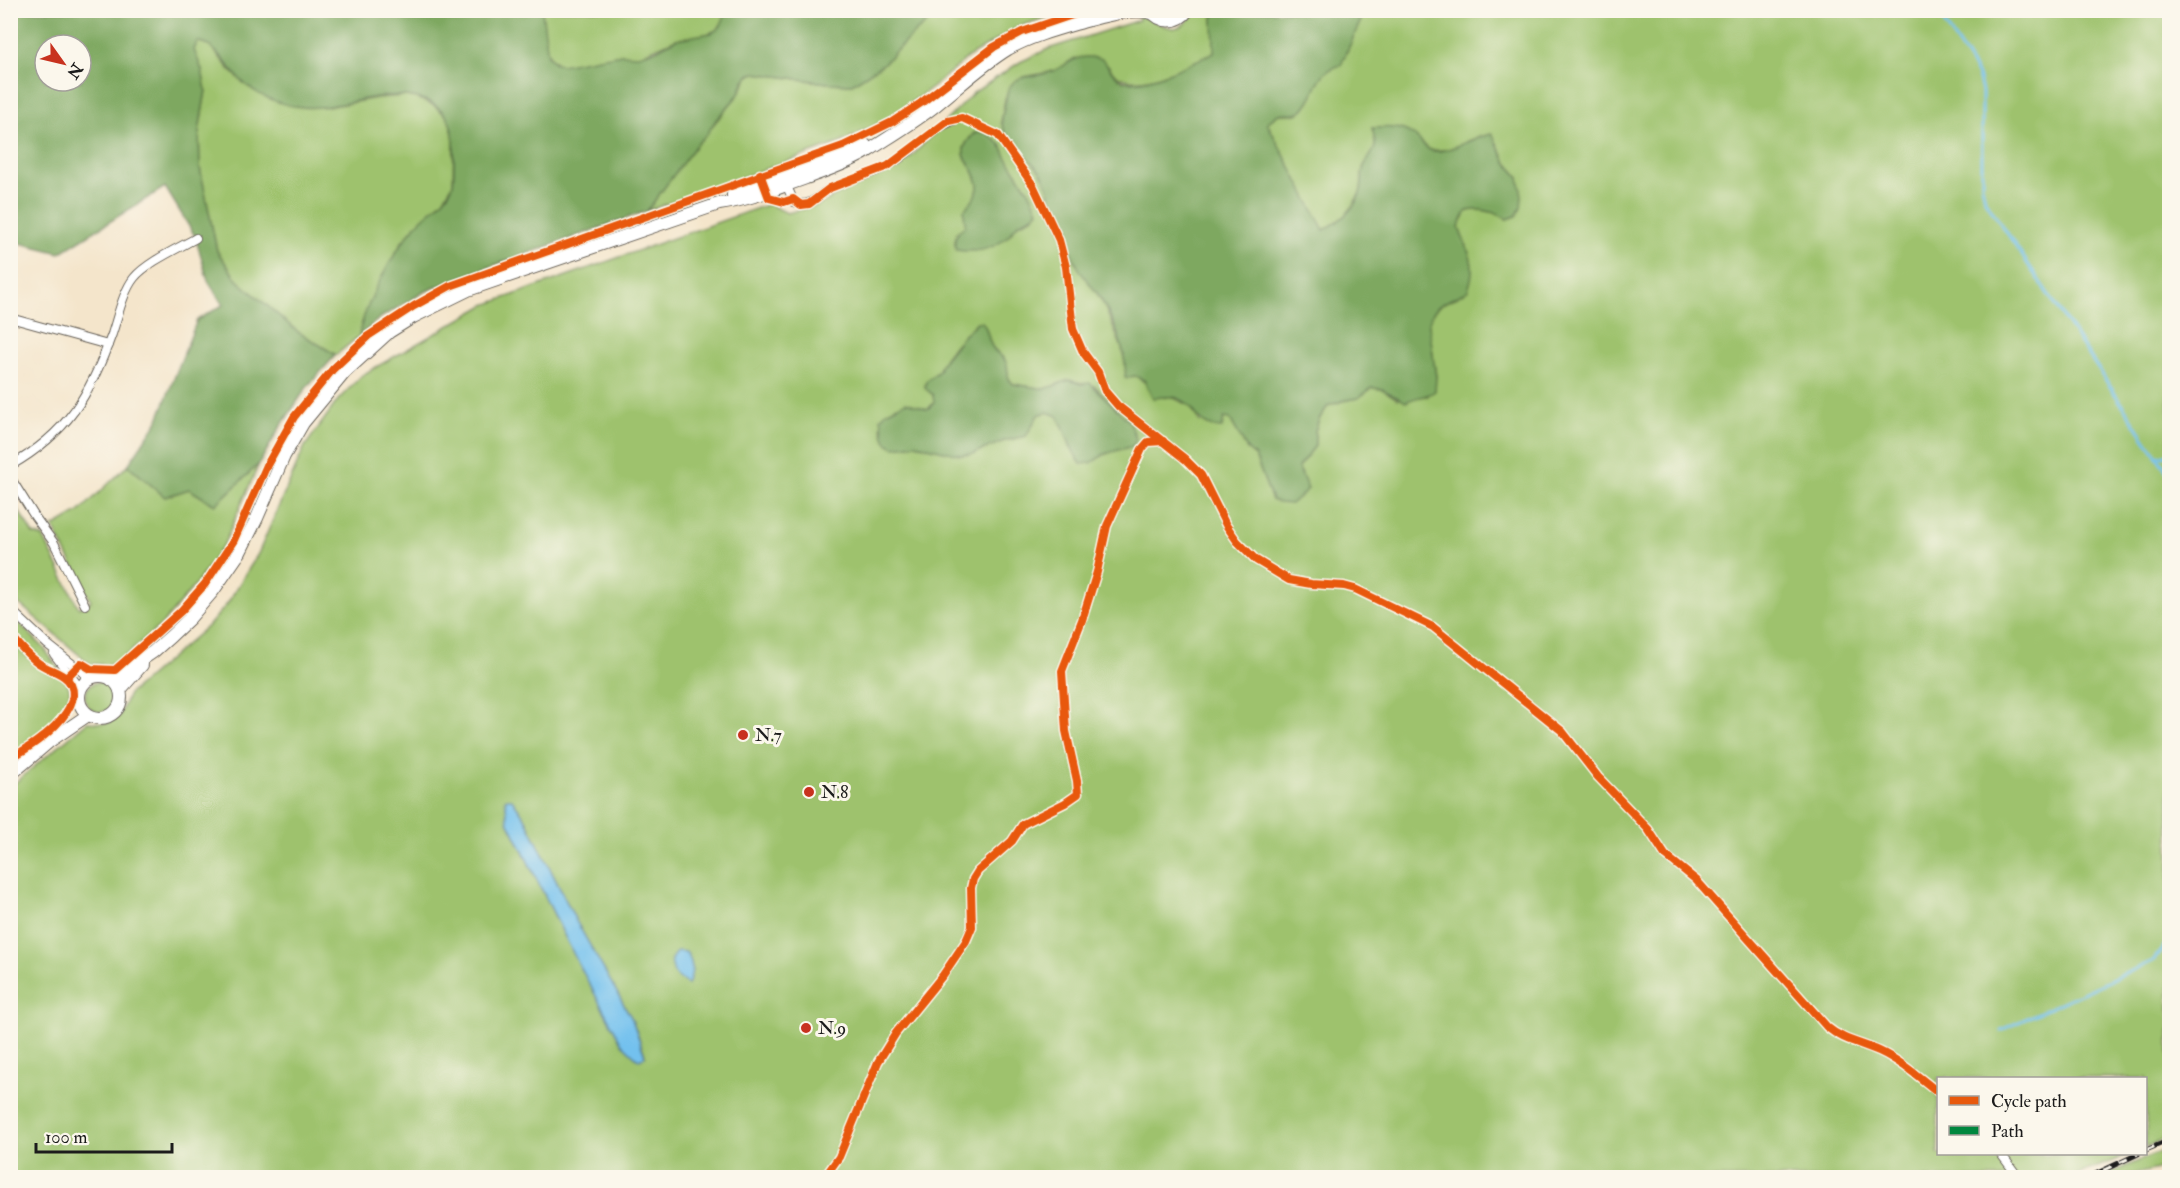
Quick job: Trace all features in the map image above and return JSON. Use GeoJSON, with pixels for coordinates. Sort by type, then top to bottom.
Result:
{"type":"FeatureCollection","features":[{"type":"Feature","properties":{"kind":"main road"},"geometry":{"type":"LineString","coordinates":[[1100,17],[1115,10]]}},
{"type":"Feature","properties":{"kind":"main road"},"geometry":{"type":"LineString","coordinates":[[116,685],[189,619],[228,572],[251,531],[284,456],[315,407],[345,372],[389,332],[413,316],[468,290],[719,204],[733,195],[843,164],[866,152],[933,107],[1009,49],[1052,31],[1100,17],[1133,12],[1151,12],[1156,17],[1168,21],[1180,18],[1188,10]]}},
{"type":"Feature","properties":{"kind":"main road"},"geometry":{"type":"LineString","coordinates":[[104,676],[116,685],[121,702],[111,716],[99,719],[84,710],[78,697],[80,688],[90,678],[104,676]]}},
{"type":"Feature","properties":{"kind":"main road"},"geometry":{"type":"LineString","coordinates":[[10,775],[84,710]]}},
{"type":"Feature","properties":{"kind":"street"},"geometry":{"type":"LineString","coordinates":[[785,180],[794,202],[801,205],[809,204],[830,188],[888,166],[948,121],[962,118],[998,135],[1033,185],[1059,240],[1066,267],[1073,329],[1083,352],[1097,369],[1105,391],[1118,406],[1185,459],[1201,475],[1226,525],[1243,548],[1256,560],[1289,580],[1311,584],[1344,585],[1433,627],[1562,731],[1598,777],[1648,829],[1665,855],[1696,880],[1827,1027],[1835,1034],[1896,1060],[1937,1091]]}},
{"type":"Feature","properties":{"kind":"street"},"geometry":{"type":"LineString","coordinates":[[10,466],[40,446],[77,408],[90,388],[134,278],[149,266],[196,238]]}},
{"type":"Feature","properties":{"kind":"street"},"geometry":{"type":"LineString","coordinates":[[10,318],[108,345]]}},
{"type":"Feature","properties":{"kind":"street"},"geometry":{"type":"LineString","coordinates":[[10,477],[34,517],[54,543],[85,605]]}},
{"type":"Feature","properties":{"kind":"street"},"geometry":{"type":"LineString","coordinates":[[10,609],[46,644],[90,678]]}},
{"type":"Feature","properties":{"kind":"street"},"geometry":{"type":"LineString","coordinates":[[46,644],[80,688]]}},
{"type":"Feature","properties":{"kind":"street"},"geometry":{"type":"LineString","coordinates":[[2002,1155],[2019,1178]]}},
{"type":"Feature","properties":{"kind":"green space"},"geometry":{"type":"Polygon","coordinates":[[[535,10],[731,11],[717,30],[704,35],[676,39],[646,52],[642,59],[561,65],[550,56],[546,49],[535,10]]]}},
{"type":"Feature","properties":{"kind":"green space"},"geometry":{"type":"Polygon","coordinates":[[[11,11],[542,11],[548,56],[561,65],[621,54],[638,55],[656,50],[676,39],[711,33],[720,27],[727,11],[940,11],[883,64],[852,84],[755,73],[749,75],[739,94],[696,145],[647,211],[424,292],[380,318],[359,336],[367,309],[390,262],[409,234],[447,196],[453,184],[454,138],[448,119],[435,105],[413,97],[385,96],[315,107],[301,107],[279,102],[247,86],[217,53],[204,43],[197,42],[194,50],[202,70],[206,90],[199,131],[200,168],[217,251],[237,280],[298,332],[336,355],[307,387],[259,464],[215,505],[189,489],[165,497],[128,465],[157,422],[197,320],[223,305],[208,281],[195,236],[165,187],[60,253],[11,241],[11,11]]]}},
{"type":"Feature","properties":{"kind":"green space"},"geometry":{"type":"Polygon","coordinates":[[[940,11],[1067,11],[1020,26],[968,57],[933,87],[882,122],[842,142],[647,211],[751,75],[755,73],[852,84],[883,64],[940,11]]]}},
{"type":"Feature","properties":{"kind":"green space"},"geometry":{"type":"Polygon","coordinates":[[[1195,11],[1216,11],[1213,18],[1215,52],[1175,71],[1144,80],[1130,80],[1118,76],[1109,66],[1075,58],[1055,71],[1024,77],[1010,86],[1001,122],[1006,134],[1038,167],[1046,181],[1054,209],[1072,250],[1103,303],[1122,348],[1126,368],[1165,398],[1170,396],[1190,406],[1200,422],[1230,419],[1247,449],[1255,456],[1272,500],[1302,474],[1298,467],[1315,446],[1315,431],[1319,419],[1328,406],[1358,398],[1372,388],[1382,389],[1397,399],[1428,396],[1436,377],[1430,319],[1439,306],[1458,297],[1467,246],[1461,236],[1459,226],[1467,211],[1472,210],[1488,211],[1507,219],[1519,177],[1506,162],[1497,143],[1480,136],[1448,150],[1430,150],[1414,136],[1372,128],[1376,142],[1374,153],[1363,168],[1361,191],[1348,214],[1324,231],[1267,123],[1278,114],[1297,114],[1305,107],[1319,78],[1347,51],[1365,11],[2169,11],[2169,1137],[2147,1147],[2147,1077],[1937,1077],[1937,1155],[2128,1155],[2069,1178],[11,1177],[10,787],[87,722],[108,723],[119,716],[129,694],[211,623],[227,604],[258,554],[305,446],[338,400],[362,375],[485,305],[769,204],[787,213],[818,205],[910,158],[973,93],[1020,62],[1048,49],[1139,20],[1138,16],[1168,27],[1181,26],[1195,11]],[[974,133],[967,142],[964,148],[965,157],[975,174],[978,190],[965,210],[965,226],[957,232],[1011,233],[1018,224],[1034,217],[1032,196],[1006,157],[1001,145],[974,133]],[[977,322],[949,352],[939,371],[926,381],[925,388],[933,395],[935,402],[928,409],[907,404],[886,412],[881,426],[884,437],[901,446],[916,444],[960,455],[973,454],[1004,441],[1026,436],[1038,415],[1047,412],[1058,416],[1067,433],[1070,447],[1100,457],[1114,450],[1126,448],[1117,409],[1095,386],[1069,380],[1045,389],[1013,384],[1007,376],[1005,360],[991,346],[977,322]],[[525,818],[508,821],[564,935],[622,1044],[645,1055],[632,1019],[576,921],[525,818]]]}},
{"type":"Feature","properties":{"kind":"green space"},"geometry":{"type":"Polygon","coordinates":[[[1216,11],[1365,11],[1341,65],[1326,72],[1305,107],[1296,113],[1279,114],[1267,123],[1324,230],[1347,214],[1359,197],[1363,169],[1374,149],[1372,128],[1400,129],[1416,137],[1430,150],[1436,151],[1492,134],[1506,162],[1519,177],[1522,196],[1521,208],[1516,216],[1507,219],[1488,211],[1467,211],[1459,226],[1471,259],[1472,276],[1468,290],[1438,307],[1431,317],[1429,325],[1436,377],[1435,391],[1406,402],[1382,389],[1372,388],[1358,398],[1328,406],[1319,419],[1315,431],[1315,446],[1298,467],[1308,489],[1291,504],[1272,500],[1255,456],[1247,449],[1230,419],[1224,418],[1222,428],[1212,427],[1200,419],[1181,399],[1153,398],[1144,380],[1135,376],[1125,378],[1124,357],[1118,334],[1103,302],[1082,274],[1075,260],[1059,223],[1046,182],[1042,174],[1008,136],[1002,121],[1007,94],[1013,82],[1052,72],[1076,59],[1091,57],[1102,59],[1118,77],[1134,82],[1158,77],[1214,52],[1213,18],[1216,11]]]}},
{"type":"Feature","properties":{"kind":"green space"},"geometry":{"type":"Polygon","coordinates":[[[197,42],[209,44],[230,70],[246,85],[328,107],[377,98],[405,96],[433,105],[448,117],[454,135],[453,184],[443,200],[418,223],[402,242],[377,288],[359,336],[336,355],[298,332],[237,280],[217,251],[200,168],[199,131],[206,90],[194,50],[197,42]]]}},
{"type":"Feature","properties":{"kind":"green space"},"geometry":{"type":"Polygon","coordinates":[[[975,133],[988,134],[1001,145],[1006,157],[1032,196],[1038,211],[1032,217],[1019,223],[1010,234],[992,246],[971,251],[956,250],[956,236],[965,226],[964,210],[978,190],[975,174],[965,156],[964,148],[975,133]]]}},
{"type":"Feature","properties":{"kind":"green space"},"geometry":{"type":"Polygon","coordinates":[[[977,322],[982,322],[994,350],[1006,362],[1009,379],[1013,384],[1045,389],[1069,380],[1081,384],[1090,383],[1130,422],[1136,439],[1133,446],[1105,454],[1091,463],[1081,464],[1058,416],[1047,412],[1038,415],[1026,436],[1004,441],[973,454],[960,455],[916,444],[894,447],[887,443],[881,418],[886,412],[906,402],[928,409],[934,403],[933,395],[925,388],[926,381],[939,371],[941,364],[977,322]]]}},
{"type":"Feature","properties":{"kind":"green space"},"geometry":{"type":"Polygon","coordinates":[[[259,464],[224,544],[199,580],[163,623],[115,665],[90,664],[11,597],[10,497],[33,534],[43,537],[79,608],[91,601],[53,527],[79,512],[128,465],[165,497],[189,489],[215,505],[259,464]]]}},
{"type":"Feature","properties":{"kind":"green space"},"geometry":{"type":"Polygon","coordinates":[[[11,615],[43,647],[61,672],[40,660],[18,642],[10,630],[11,615]]]}},
{"type":"Feature","properties":{"kind":"green space"},"geometry":{"type":"Polygon","coordinates":[[[10,638],[24,654],[43,668],[62,677],[69,687],[69,698],[55,722],[31,743],[11,756],[10,638]]]}},
{"type":"Feature","properties":{"kind":"green space"},"geometry":{"type":"Polygon","coordinates":[[[100,682],[111,686],[115,697],[111,708],[100,712],[89,708],[85,697],[89,686],[100,682]]]}},
{"type":"Feature","properties":{"kind":"green space"},"geometry":{"type":"Polygon","coordinates":[[[2169,1148],[2169,1166],[2125,1177],[2101,1177],[2169,1148]]]}},
{"type":"Feature","properties":{"kind":"water"},"geometry":{"type":"Polygon","coordinates":[[[505,799],[512,799],[525,818],[576,921],[632,1019],[645,1056],[639,1060],[622,1044],[578,963],[508,821],[505,799]]]}},
{"type":"Feature","properties":{"kind":"water"},"geometry":{"type":"Polygon","coordinates":[[[677,951],[686,952],[690,960],[692,972],[688,985],[673,970],[671,959],[677,951]]]}},
{"type":"Feature","properties":{"kind":"waterway"},"geometry":{"type":"LineString","coordinates":[[1936,10],[1978,75],[1982,92],[1982,186],[1985,200],[2170,476]]}},
{"type":"Feature","properties":{"kind":"waterway"},"geometry":{"type":"LineString","coordinates":[[2157,457],[2170,454]]}},
{"type":"Feature","properties":{"kind":"waterway"},"geometry":{"type":"LineString","coordinates":[[2001,1030],[2153,961],[2170,939]]}},
{"type":"Feature","properties":{"kind":"railway"},"geometry":{"type":"LineString","coordinates":[[2147,1150],[2170,1140]]}},
{"type":"Feature","properties":{"kind":"railway"},"geometry":{"type":"LineString","coordinates":[[2087,1178],[2136,1155]]}},
{"type":"Feature","properties":{"kind":"marked path"},"geometry":{"type":"LineString","coordinates":[[2149,10],[2170,23]]}},
{"type":"Feature","properties":{"kind":"cycle path"},"geometry":{"type":"LineString","coordinates":[[66,678],[81,663],[91,669],[115,670],[181,611],[205,584],[234,540],[267,465],[294,417],[333,369],[368,336],[450,286],[843,146],[892,122],[921,103],[994,47],[1022,32],[1087,10]]}},
{"type":"Feature","properties":{"kind":"cycle path"},"geometry":{"type":"LineString","coordinates":[[760,174],[769,198],[784,202],[793,199],[801,205],[809,204],[830,188],[888,166],[948,121],[962,118],[998,135],[1033,185],[1059,240],[1066,267],[1073,329],[1083,352],[1098,372],[1105,391],[1118,406],[1185,459],[1201,475],[1226,525],[1237,541],[1256,560],[1289,580],[1355,589],[1433,627],[1562,731],[1598,777],[1648,829],[1665,855],[1696,880],[1827,1027],[1845,1038],[1895,1060],[1937,1091]]}},
{"type":"Feature","properties":{"kind":"cycle path"},"geometry":{"type":"LineString","coordinates":[[824,1178],[839,1157],[878,1062],[896,1033],[943,975],[966,941],[972,927],[971,888],[978,871],[1012,841],[1023,824],[1078,794],[1066,731],[1062,671],[1082,620],[1097,572],[1107,526],[1142,449],[1148,442],[1163,441]]}},
{"type":"Feature","properties":{"kind":"cycle path"},"geometry":{"type":"LineString","coordinates":[[10,634],[36,661],[65,677],[73,691],[71,703],[55,726],[31,746],[10,758]]}},
{"type":"Feature","properties":{"kind":"place","name":"N.7"},"geometry":{"type":"Point","coordinates":[743,735]}},
{"type":"Feature","properties":{"kind":"place","name":"N.8"},"geometry":{"type":"Point","coordinates":[809,792]}},
{"type":"Feature","properties":{"kind":"place","name":"N.9"},"geometry":{"type":"Point","coordinates":[806,1028]}}]}
